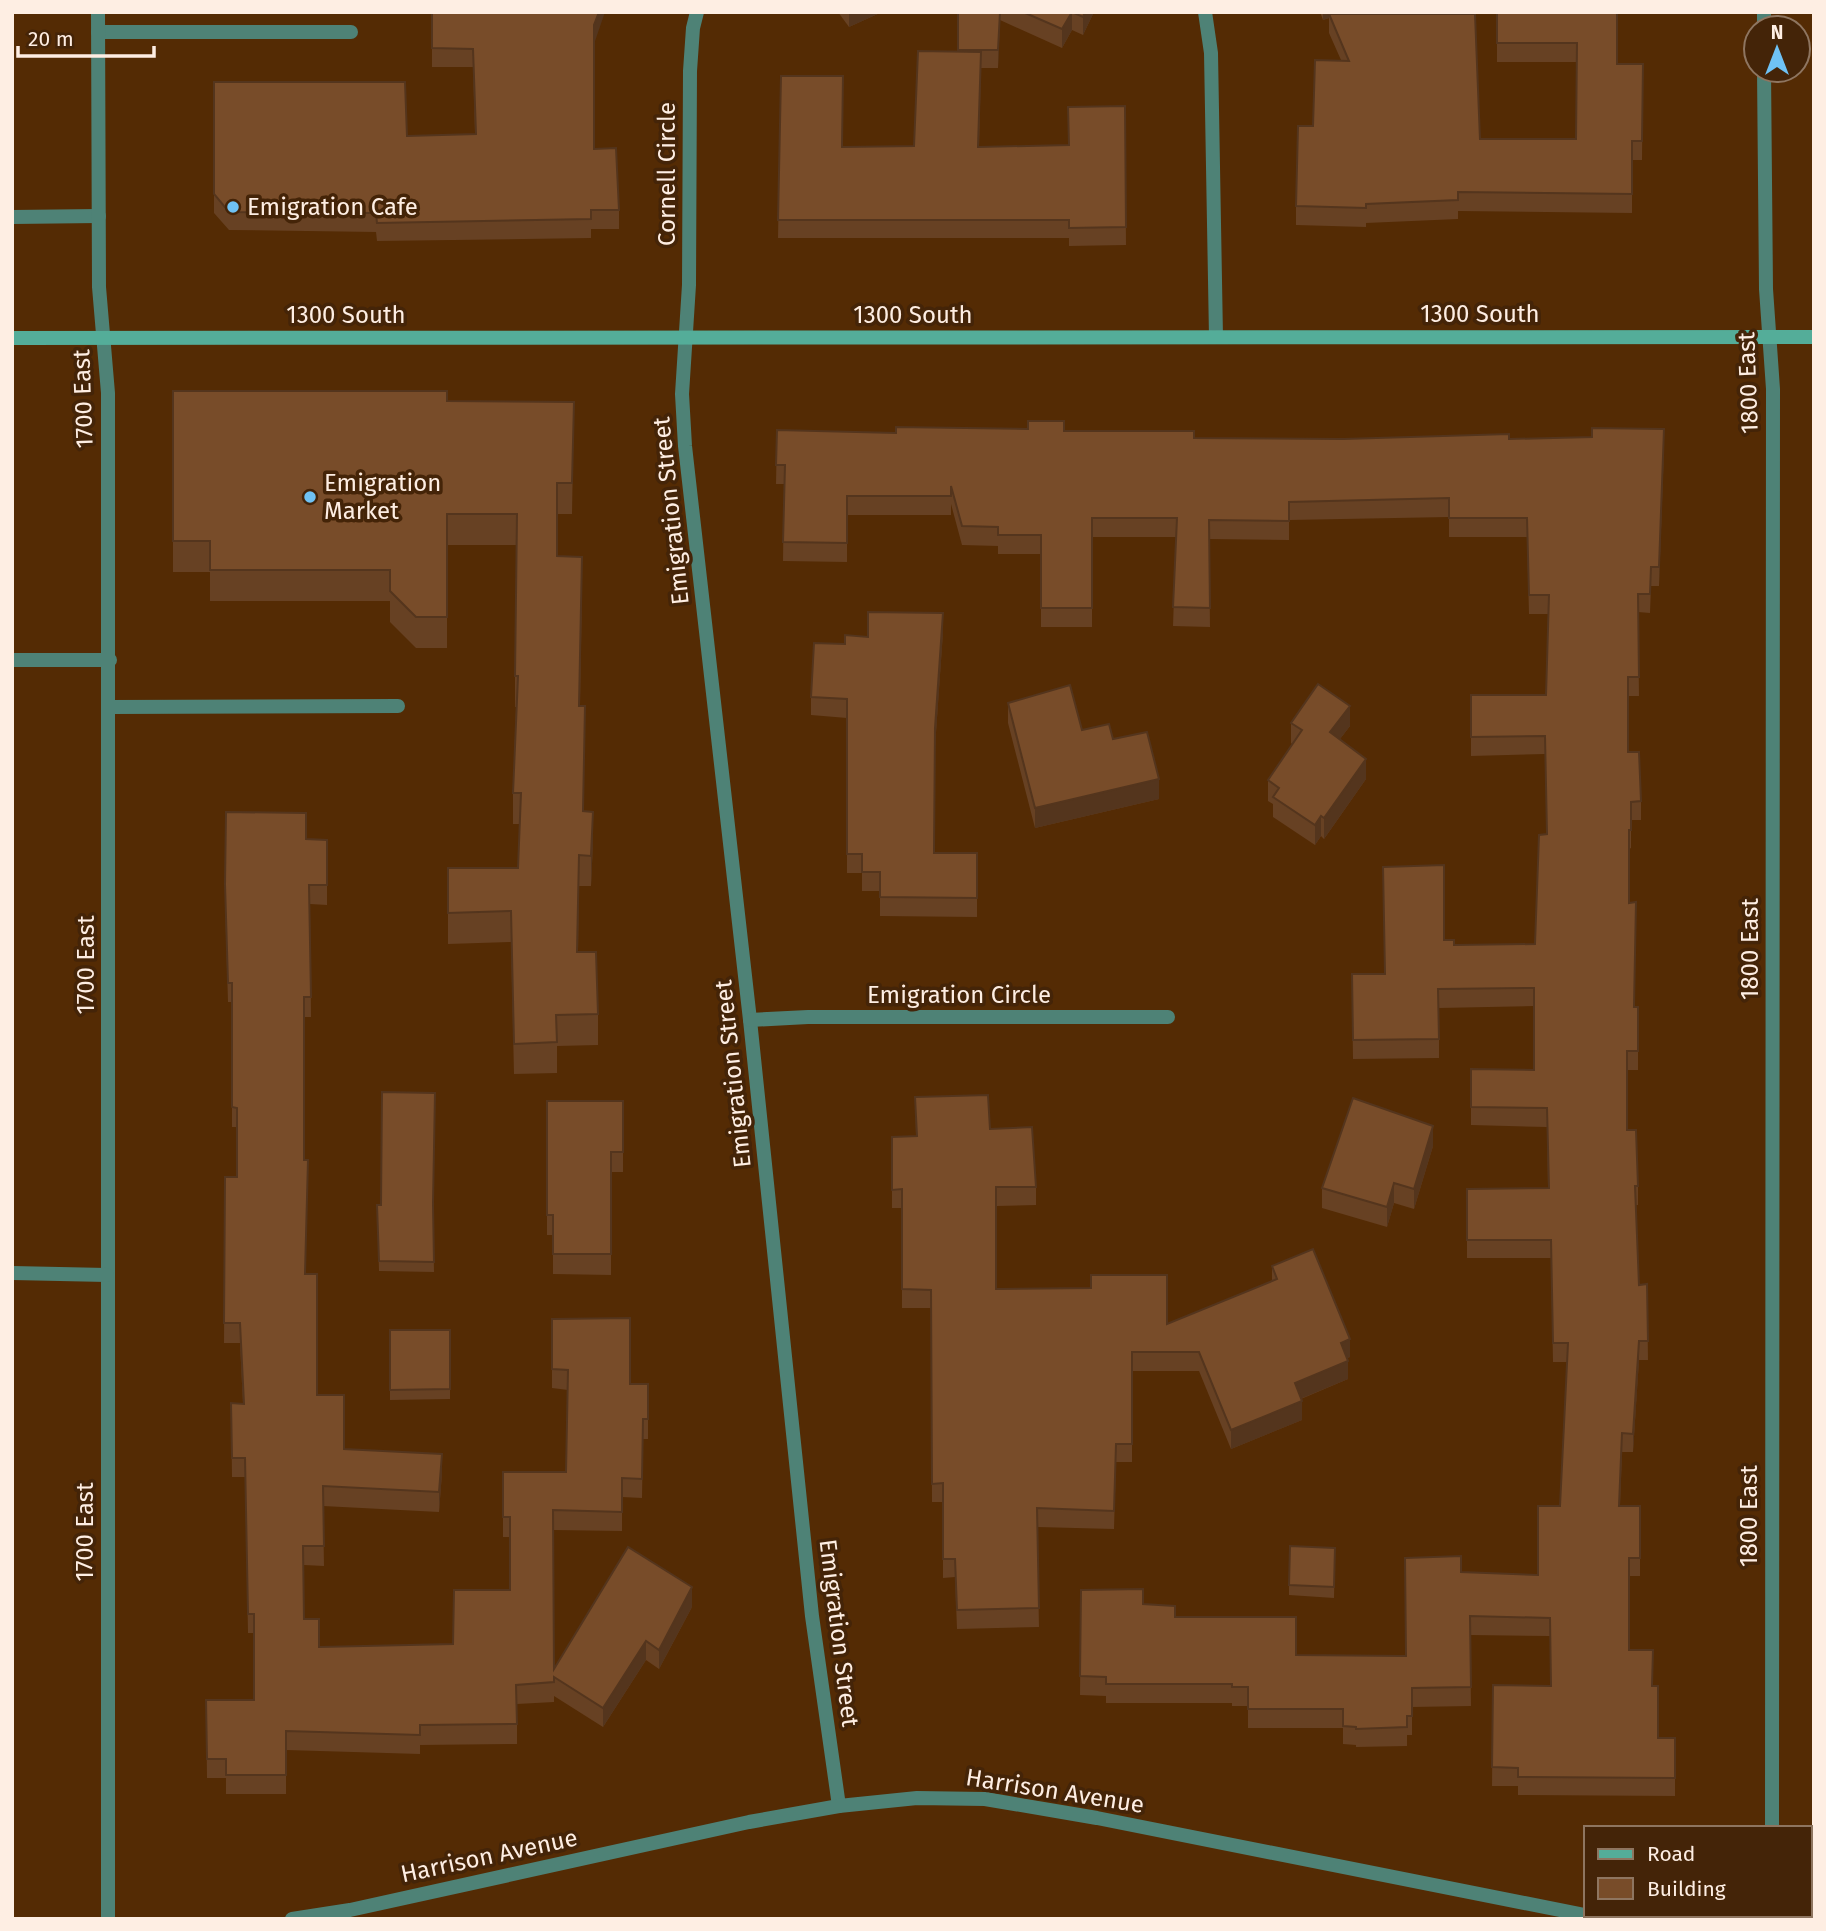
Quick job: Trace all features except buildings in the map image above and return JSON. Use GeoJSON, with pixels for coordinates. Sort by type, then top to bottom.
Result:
{"type":"FeatureCollection","features":[{"type":"Feature","properties":{"kind":"street","name":"1700 East"},"geometry":{"type":"LineString","coordinates":[[98,12],[99,287],[108,393],[110,660],[108,1919]]}},
{"type":"Feature","properties":{"kind":"street","name":"Cornell Circle"},"geometry":{"type":"LineString","coordinates":[[685,337],[689,285],[690,71],[697,12]]}},
{"type":"Feature","properties":{"kind":"street"},"geometry":{"type":"LineString","coordinates":[[1205,12],[1210,53],[1216,337]]}},
{"type":"Feature","properties":{"kind":"street"},"geometry":{"type":"LineString","coordinates":[[98,32],[351,32]]}},
{"type":"Feature","properties":{"kind":"street","name":"1800 East"},"geometry":{"type":"LineString","coordinates":[[1764,84],[1766,289],[1773,389],[1772,1826]]}},
{"type":"Feature","properties":{"kind":"street"},"geometry":{"type":"LineString","coordinates":[[12,217],[99,216]]}},
{"type":"Feature","properties":{"kind":"street","name":"Emigration Street"},"geometry":{"type":"LineString","coordinates":[[685,337],[682,394],[685,446],[750,1020],[811,1602],[839,1806]]}},
{"type":"Feature","properties":{"kind":"street","name":"1300 South"},"geometry":{"type":"LineString","coordinates":[[12,338],[1814,337]]}},
{"type":"Feature","properties":{"kind":"street"},"geometry":{"type":"LineString","coordinates":[[12,660],[110,660]]}},
{"type":"Feature","properties":{"kind":"street"},"geometry":{"type":"LineString","coordinates":[[110,707],[398,706]]}},
{"type":"Feature","properties":{"kind":"street","name":"Emigration Circle"},"geometry":{"type":"LineString","coordinates":[[750,1020],[808,1017],[1168,1017]]}},
{"type":"Feature","properties":{"kind":"street"},"geometry":{"type":"LineString","coordinates":[[12,1273],[107,1275]]}},
{"type":"Feature","properties":{"kind":"street","name":"Harrison Avenue"},"geometry":{"type":"LineString","coordinates":[[292,1919],[350,1909],[749,1822],[839,1806],[917,1798],[985,1799],[1111,1821],[1584,1916]]}},
{"type":"Feature","properties":{"kind":"place","name":"Emigration Cafe"},"geometry":{"type":"Point","coordinates":[233,207]}},
{"type":"Feature","properties":{"kind":"place","name":"Emigration Market"},"geometry":{"type":"Point","coordinates":[310,497]}}]}
